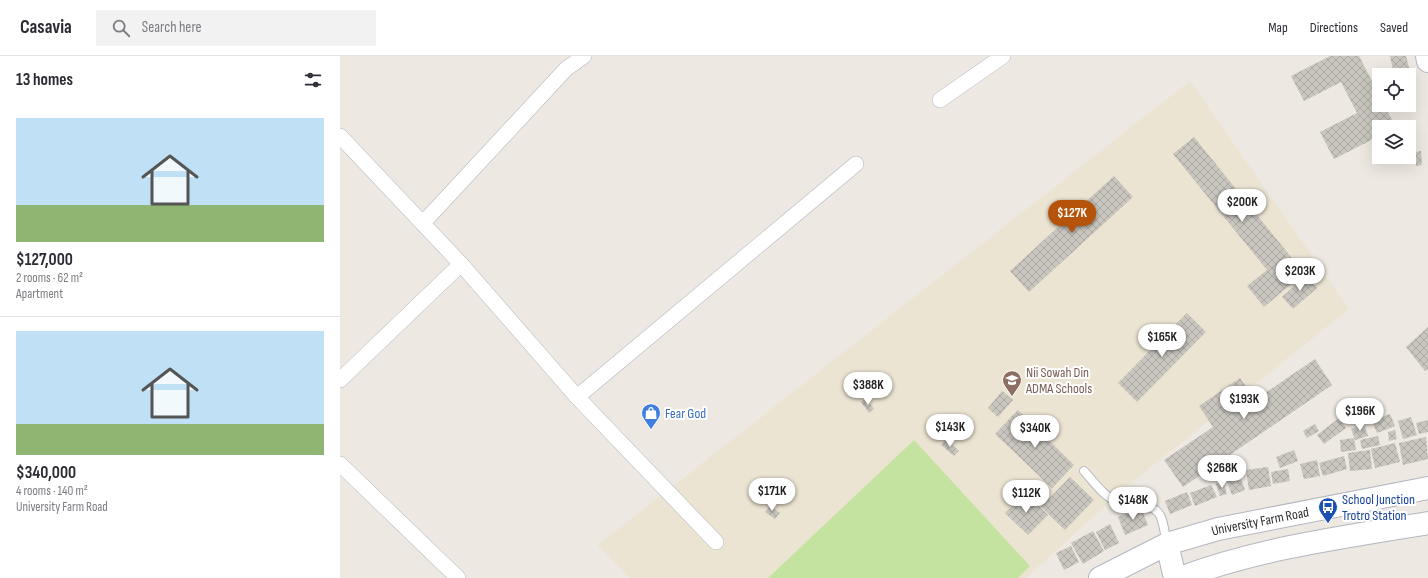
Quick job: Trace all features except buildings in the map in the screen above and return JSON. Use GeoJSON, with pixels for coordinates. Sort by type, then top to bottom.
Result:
{"type":"FeatureCollection","features":[{"type":"Feature","properties":{"kind":"street"},"geometry":{"type":"LineString","coordinates":[[423,223],[566,69],[584,56]]}},
{"type":"Feature","properties":{"kind":"street"},"geometry":{"type":"LineString","coordinates":[[940,100],[1003,56]]}},
{"type":"Feature","properties":{"kind":"street"},"geometry":{"type":"LineString","coordinates":[[1427,56],[1428,60]]}},
{"type":"Feature","properties":{"kind":"street"},"geometry":{"type":"LineString","coordinates":[[340,136],[461,264],[577,397],[716,542]]}},
{"type":"Feature","properties":{"kind":"street"},"geometry":{"type":"LineString","coordinates":[[577,397],[856,164]]}},
{"type":"Feature","properties":{"kind":"street"},"geometry":{"type":"LineString","coordinates":[[340,380],[461,264]]}},
{"type":"Feature","properties":{"kind":"street"},"geometry":{"type":"LineString","coordinates":[[340,464],[458,578]]}},
{"type":"Feature","properties":{"kind":"street","name":"University Farm Road"},"geometry":{"type":"LineString","coordinates":[[1100,578],[1176,541],[1218,529],[1428,488]]}},
{"type":"Feature","properties":{"kind":"street"},"geometry":{"type":"LineString","coordinates":[[1176,541],[1185,577],[1217,564],[1262,554],[1428,523]]}},
{"type":"Feature","properties":{"kind":"lane"},"geometry":{"type":"LineString","coordinates":[[1084,471],[1106,496],[1119,502],[1150,506],[1156,509],[1176,541]]}},
{"type":"Feature","properties":{"kind":"shaded area","name":"Nii Sowah Din ADMA Schools"},"geometry":{"type":"Polygon","coordinates":[[[1190,81],[1349,309],[1128,485],[1026,578],[630,578],[598,545],[1190,81]]]}},
{"type":"Feature","properties":{"kind":"green space"},"geometry":{"type":"Polygon","coordinates":[[[914,440],[1030,566],[1018,578],[768,578],[914,440]]]}},
{"type":"Feature","properties":{"kind":"place","name":"Nii Sowah Din ADMA Schools"},"geometry":{"type":"Point","coordinates":[1012,397]}},
{"type":"Feature","properties":{"kind":"place","name":"Fear God"},"geometry":{"type":"Point","coordinates":[651,430]}},
{"type":"Feature","properties":{"kind":"place","name":"School Junction Trotro Station"},"geometry":{"type":"Point","coordinates":[1328,524]}}]}
